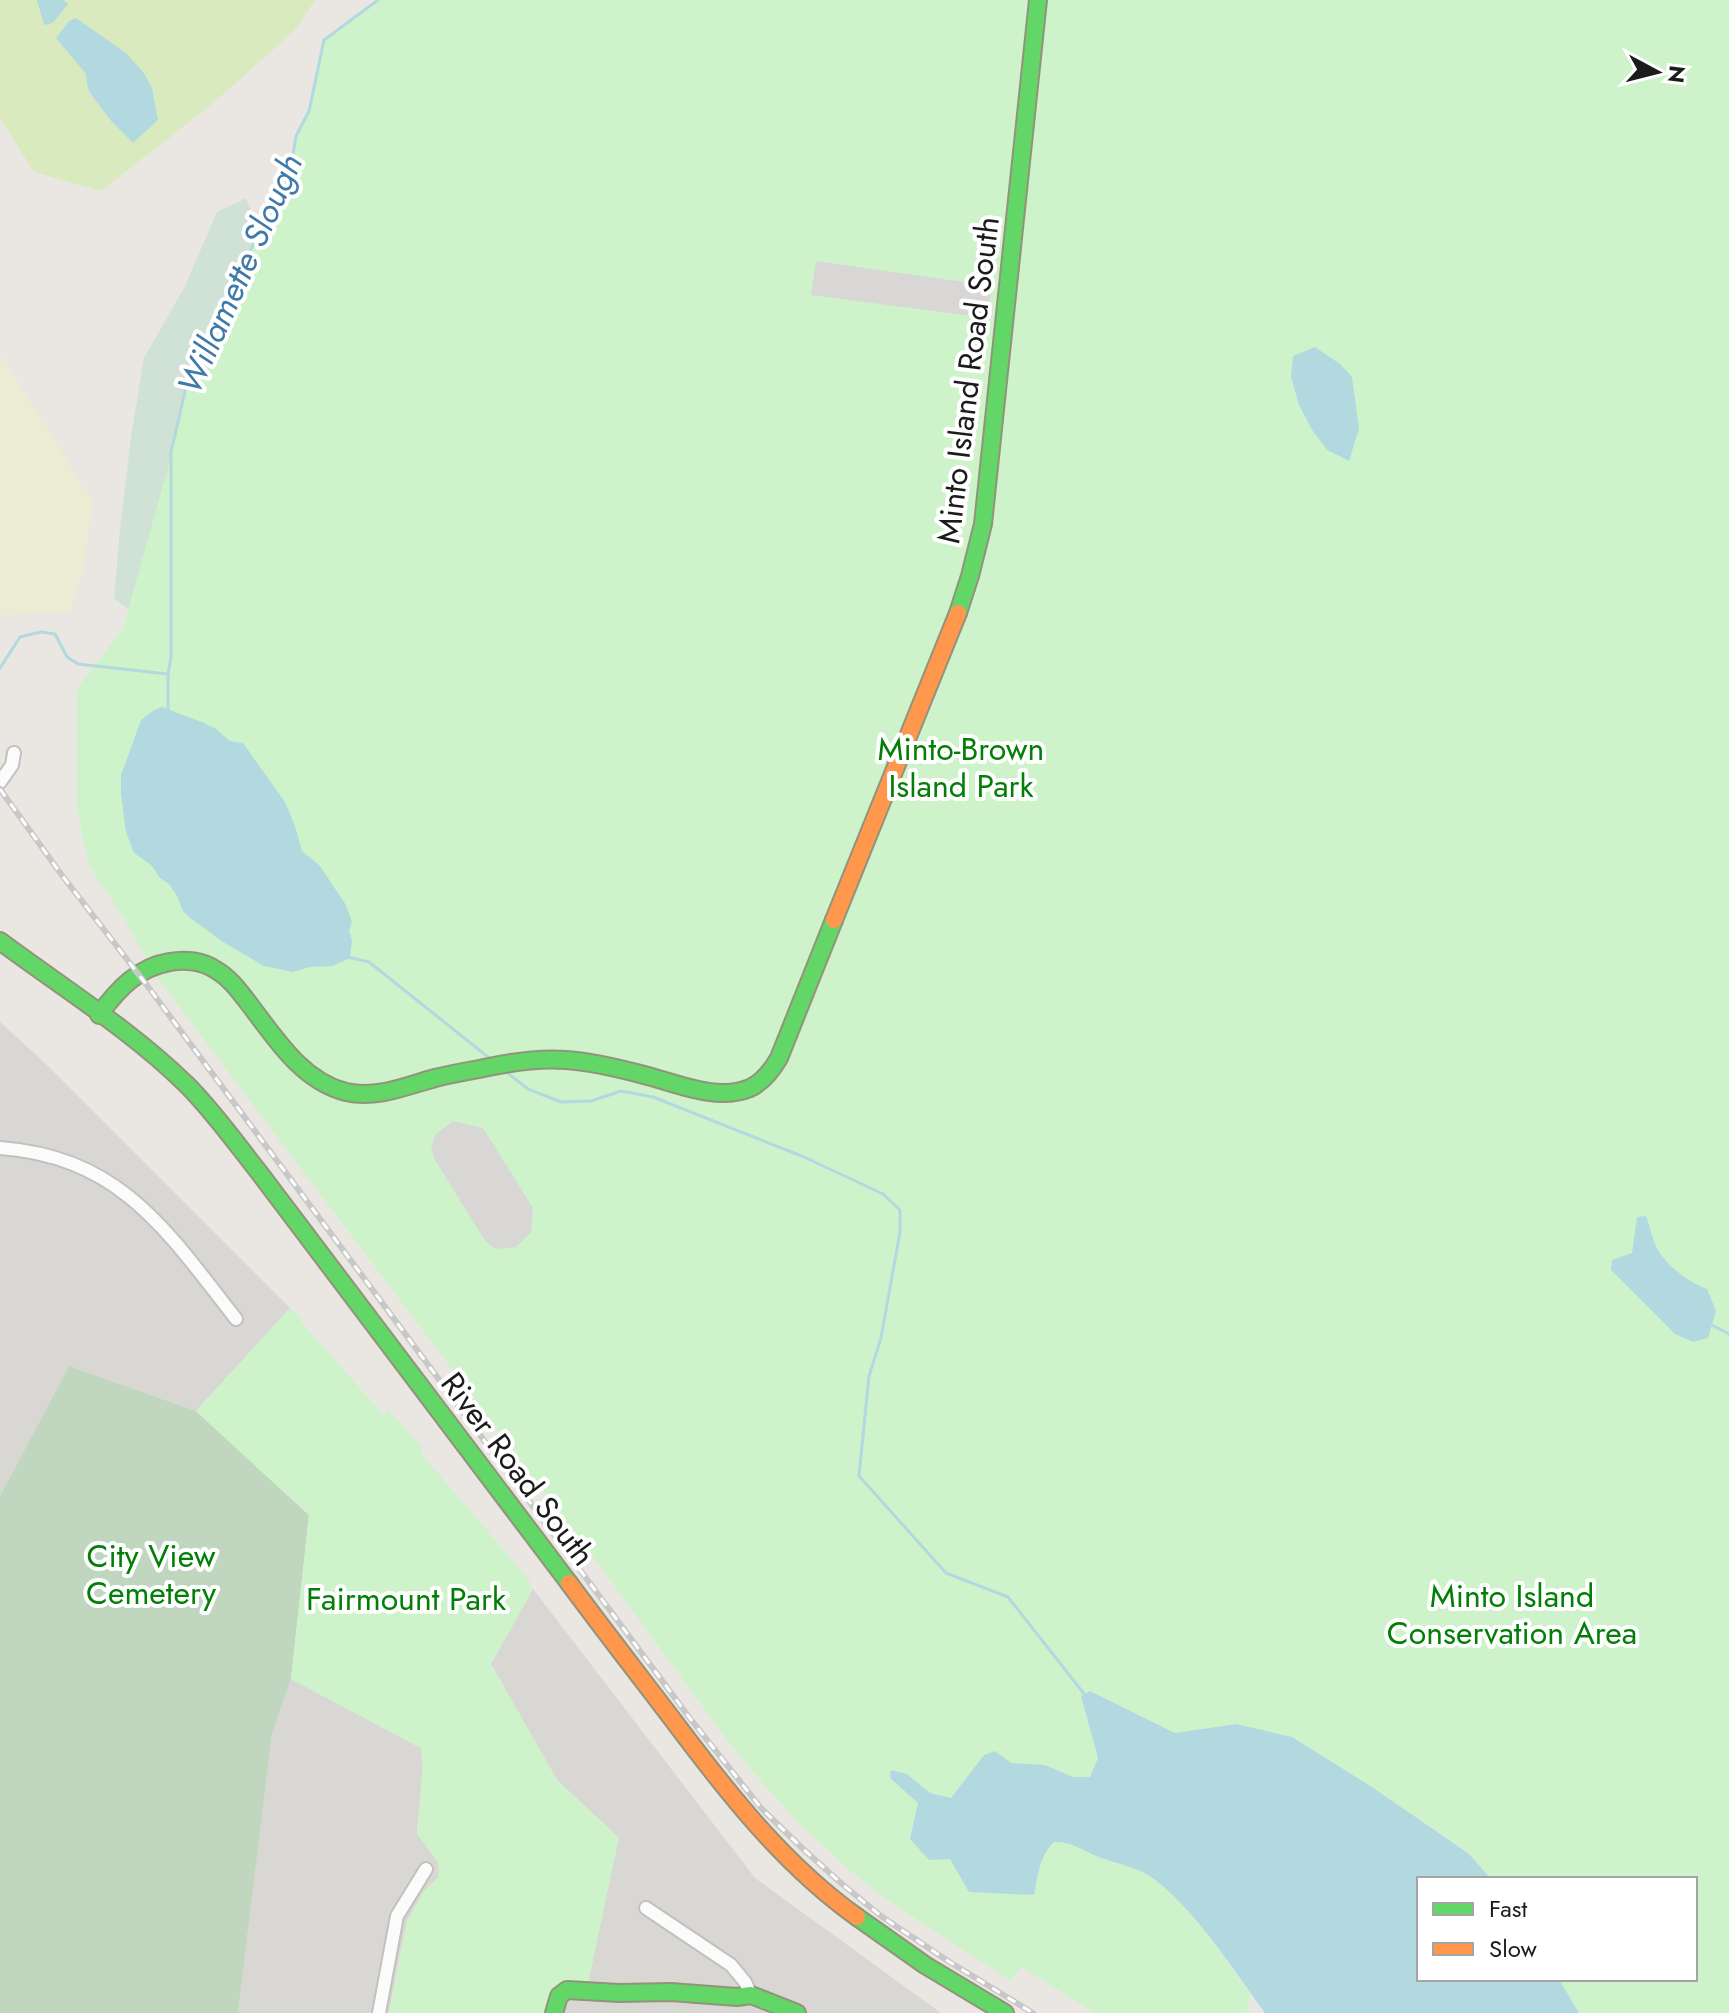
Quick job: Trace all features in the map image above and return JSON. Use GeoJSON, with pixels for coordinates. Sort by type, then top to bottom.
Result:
{"type":"FeatureCollection","features":[{"type":"Feature","properties":{"kind":"street","name":"Minto Island Road South"},"geometry":{"type":"LineString","coordinates":[[99,1015],[128,982],[145,969],[174,961],[194,962],[210,967],[239,990],[311,1077],[351,1093],[384,1093],[437,1077],[539,1059],[577,1062],[698,1089],[726,1092],[741,1090],[770,1073],[781,1055],[978,552],[1038,0]]}},
{"type":"Feature","properties":{"kind":"street"},"geometry":{"type":"LineString","coordinates":[[0,782],[12,765],[14,753]]}},
{"type":"Feature","properties":{"kind":"street","name":"River Road South"},"geometry":{"type":"LineString","coordinates":[[0,941],[139,1044],[177,1076],[218,1121],[753,1823],[860,1920],[925,1965],[1005,2013]]}},
{"type":"Feature","properties":{"kind":"street"},"geometry":{"type":"LineString","coordinates":[[0,1148],[46,1154],[114,1184],[152,1215],[236,1319]]}},
{"type":"Feature","properties":{"kind":"street"},"geometry":{"type":"LineString","coordinates":[[379,2013],[397,1916],[426,1869]]}},
{"type":"Feature","properties":{"kind":"street"},"geometry":{"type":"LineString","coordinates":[[646,1908],[731,1965],[751,1995]]}},
{"type":"Feature","properties":{"kind":"street"},"geometry":{"type":"LineString","coordinates":[[554,2013],[561,1991],[567,1990],[751,1995],[797,2013]]}},
{"type":"Feature","properties":{"kind":"shaded area"},"geometry":{"type":"Polygon","coordinates":[[[816,261],[992,286],[987,318],[811,295],[816,261]]]}},
{"type":"Feature","properties":{"kind":"shaded area"},"geometry":{"type":"Polygon","coordinates":[[[0,1022],[290,1308],[196,1411],[69,1366],[0,1496],[0,1022]]]}},
{"type":"Feature","properties":{"kind":"shaded area"},"geometry":{"type":"Polygon","coordinates":[[[453,1121],[483,1128],[533,1208],[531,1232],[516,1247],[496,1249],[486,1242],[435,1160],[431,1146],[436,1134],[453,1121]]]}},
{"type":"Feature","properties":{"kind":"shaded area"},"geometry":{"type":"Polygon","coordinates":[[[533,1589],[755,1878],[941,2013],[550,2013],[557,1985],[619,1838],[557,1780],[491,1664],[533,1589]]]}},
{"type":"Feature","properties":{"kind":"shaded area"},"geometry":{"type":"Polygon","coordinates":[[[291,1679],[421,1748],[423,1765],[417,1833],[438,1862],[439,1870],[438,1878],[424,1891],[400,1953],[389,2013],[238,2013],[272,1734],[291,1679]]]}},
{"type":"Feature","properties":{"kind":"green space"},"geometry":{"type":"Polygon","coordinates":[[[0,0],[315,0],[294,31],[211,105],[101,191],[34,172],[0,118],[0,0]]]}},
{"type":"Feature","properties":{"kind":"green space","name":"Minto-Brown Island Park"},"geometry":{"type":"Polygon","coordinates":[[[378,0],[1729,0],[1729,2013],[1579,2013],[1560,1981],[1697,1981],[1697,1877],[1489,1877],[1468,1852],[1292,1737],[1236,1724],[1175,1733],[1090,1691],[1081,1696],[1098,1758],[1090,1777],[1073,1777],[1045,1765],[1011,1763],[984,1755],[952,1798],[930,1793],[907,1774],[890,1778],[918,1803],[950,1859],[1034,1895],[1042,1860],[1054,1842],[1073,1845],[1148,1875],[1190,1914],[1250,1993],[1247,2013],[1095,2013],[1021,1967],[1011,1981],[890,1902],[848,1869],[800,1824],[728,1741],[160,981],[89,866],[77,810],[77,689],[123,628],[176,439],[190,370],[261,229],[269,203],[289,179],[296,136],[309,111],[324,40],[378,0]]]}},
{"type":"Feature","properties":{"kind":"green space"},"geometry":{"type":"Polygon","coordinates":[[[246,198],[267,250],[143,619],[114,599],[131,437],[144,358],[184,288],[217,212],[246,198]]]}},
{"type":"Feature","properties":{"kind":"green space"},"geometry":{"type":"Polygon","coordinates":[[[0,353],[93,502],[83,571],[69,612],[0,615],[0,353]]]}},
{"type":"Feature","properties":{"kind":"green space","name":"Fairmount Park"},"geometry":{"type":"Polygon","coordinates":[[[290,1308],[384,1415],[389,1410],[423,1448],[420,1452],[531,1582],[529,1584],[533,1589],[491,1664],[557,1780],[619,1838],[588,1984],[557,1985],[550,2013],[389,2013],[407,1920],[424,1891],[438,1878],[439,1871],[438,1862],[417,1834],[423,1765],[421,1748],[291,1679],[309,1515],[196,1411],[290,1308]]]}},
{"type":"Feature","properties":{"kind":"green space","name":"City View Cemetery"},"geometry":{"type":"Polygon","coordinates":[[[69,1366],[196,1411],[309,1515],[291,1679],[272,1734],[238,2013],[0,2013],[0,1496],[69,1366]]]}},
{"type":"Feature","properties":{"kind":"water"},"geometry":{"type":"Polygon","coordinates":[[[37,0],[63,0],[68,4],[53,23],[44,25],[37,0]]]}},
{"type":"Feature","properties":{"kind":"water"},"geometry":{"type":"Polygon","coordinates":[[[76,18],[126,53],[144,73],[152,88],[158,120],[133,143],[93,97],[88,89],[86,74],[56,38],[69,21],[76,18]]]}},
{"type":"Feature","properties":{"kind":"water"},"geometry":{"type":"Polygon","coordinates":[[[1315,347],[1340,364],[1352,377],[1359,429],[1349,461],[1327,450],[1299,405],[1291,377],[1293,356],[1315,347]]]}},
{"type":"Feature","properties":{"kind":"water"},"geometry":{"type":"Polygon","coordinates":[[[162,707],[216,729],[230,741],[243,743],[285,802],[302,851],[320,866],[346,905],[352,922],[349,931],[352,940],[350,958],[333,966],[310,967],[293,972],[264,966],[189,917],[169,884],[134,853],[126,832],[121,775],[141,720],[162,707]]]}},
{"type":"Feature","properties":{"kind":"water"},"geometry":{"type":"Polygon","coordinates":[[[1646,1216],[1655,1244],[1666,1261],[1686,1278],[1707,1289],[1716,1311],[1708,1338],[1693,1342],[1675,1334],[1611,1270],[1612,1260],[1632,1253],[1637,1217],[1646,1216]]]}},
{"type":"Feature","properties":{"kind":"water"},"geometry":{"type":"Polygon","coordinates":[[[1090,1691],[1175,1733],[1236,1724],[1292,1737],[1372,1787],[1468,1853],[1489,1877],[1417,1877],[1417,1981],[1560,1981],[1579,2013],[1265,2013],[1196,1920],[1164,1887],[1143,1872],[1067,1843],[1054,1842],[1045,1854],[1034,1895],[969,1892],[950,1859],[929,1860],[910,1839],[918,1803],[890,1778],[891,1770],[907,1774],[930,1793],[951,1798],[984,1755],[995,1751],[1011,1763],[1045,1765],[1073,1777],[1090,1777],[1098,1758],[1081,1696],[1090,1691]]]}},
{"type":"Feature","properties":{"kind":"waterway","name":"Willamette Slough"},"geometry":{"type":"LineString","coordinates":[[168,674],[171,657],[171,452],[190,370],[261,229],[269,203],[289,179],[296,136],[309,111],[324,40],[378,0]]}},
{"type":"Feature","properties":{"kind":"waterway"},"geometry":{"type":"LineString","coordinates":[[0,668],[20,637],[41,632],[55,634],[67,657],[78,664],[168,674],[168,712]]}},
{"type":"Feature","properties":{"kind":"waterway","name":"Willamette Slough"},"geometry":{"type":"LineString","coordinates":[[348,957],[369,962],[493,1061]]}},
{"type":"Feature","properties":{"kind":"waterway","name":"Willamette Slough"},"geometry":{"type":"LineString","coordinates":[[505,1071],[528,1089],[561,1102],[591,1101],[621,1091],[653,1097],[804,1157],[883,1194],[900,1210],[900,1232],[881,1338],[869,1376],[859,1476],[946,1573],[1008,1597],[1085,1695]]}},
{"type":"Feature","properties":{"kind":"waterway"},"geometry":{"type":"LineString","coordinates":[[1712,1325],[1729,1334]]}},
{"type":"Feature","properties":{"kind":"railway"},"geometry":{"type":"LineString","coordinates":[[0,789],[689,1717],[761,1808],[881,1916],[1033,2013]]}},
{"type":"Feature","properties":{"kind":"traffic: fast"},"geometry":{"type":"LineString","coordinates":[[958,613],[983,524],[1038,0]]}},
{"type":"Feature","properties":{"kind":"traffic: fast"},"geometry":{"type":"LineString","coordinates":[[99,1015],[138,974],[170,962],[194,962],[211,967],[230,981],[303,1069],[316,1079],[346,1092],[380,1093],[457,1073],[548,1059],[605,1066],[710,1092],[737,1092],[759,1082],[779,1058],[834,920]]}},
{"type":"Feature","properties":{"kind":"traffic: fast"},"geometry":{"type":"LineString","coordinates":[[0,941],[143,1046],[206,1105],[569,1583]]}},
{"type":"Feature","properties":{"kind":"traffic: fast"},"geometry":{"type":"LineString","coordinates":[[857,1917],[925,1965],[1005,2013]]}},
{"type":"Feature","properties":{"kind":"traffic: fast"},"geometry":{"type":"LineString","coordinates":[[554,2013],[559,1996],[567,1990],[751,1995],[797,2013]]}},
{"type":"Feature","properties":{"kind":"traffic: slow"},"geometry":{"type":"LineString","coordinates":[[834,920],[958,613]]}},
{"type":"Feature","properties":{"kind":"traffic: slow"},"geometry":{"type":"LineString","coordinates":[[569,1583],[714,1774],[758,1826],[805,1874],[857,1917]]}},
{"type":"Feature","properties":{"kind":"park label","name":"Minto Island Conservation Area"},"geometry":{"type":"Point","coordinates":[1512,1614]}}]}
